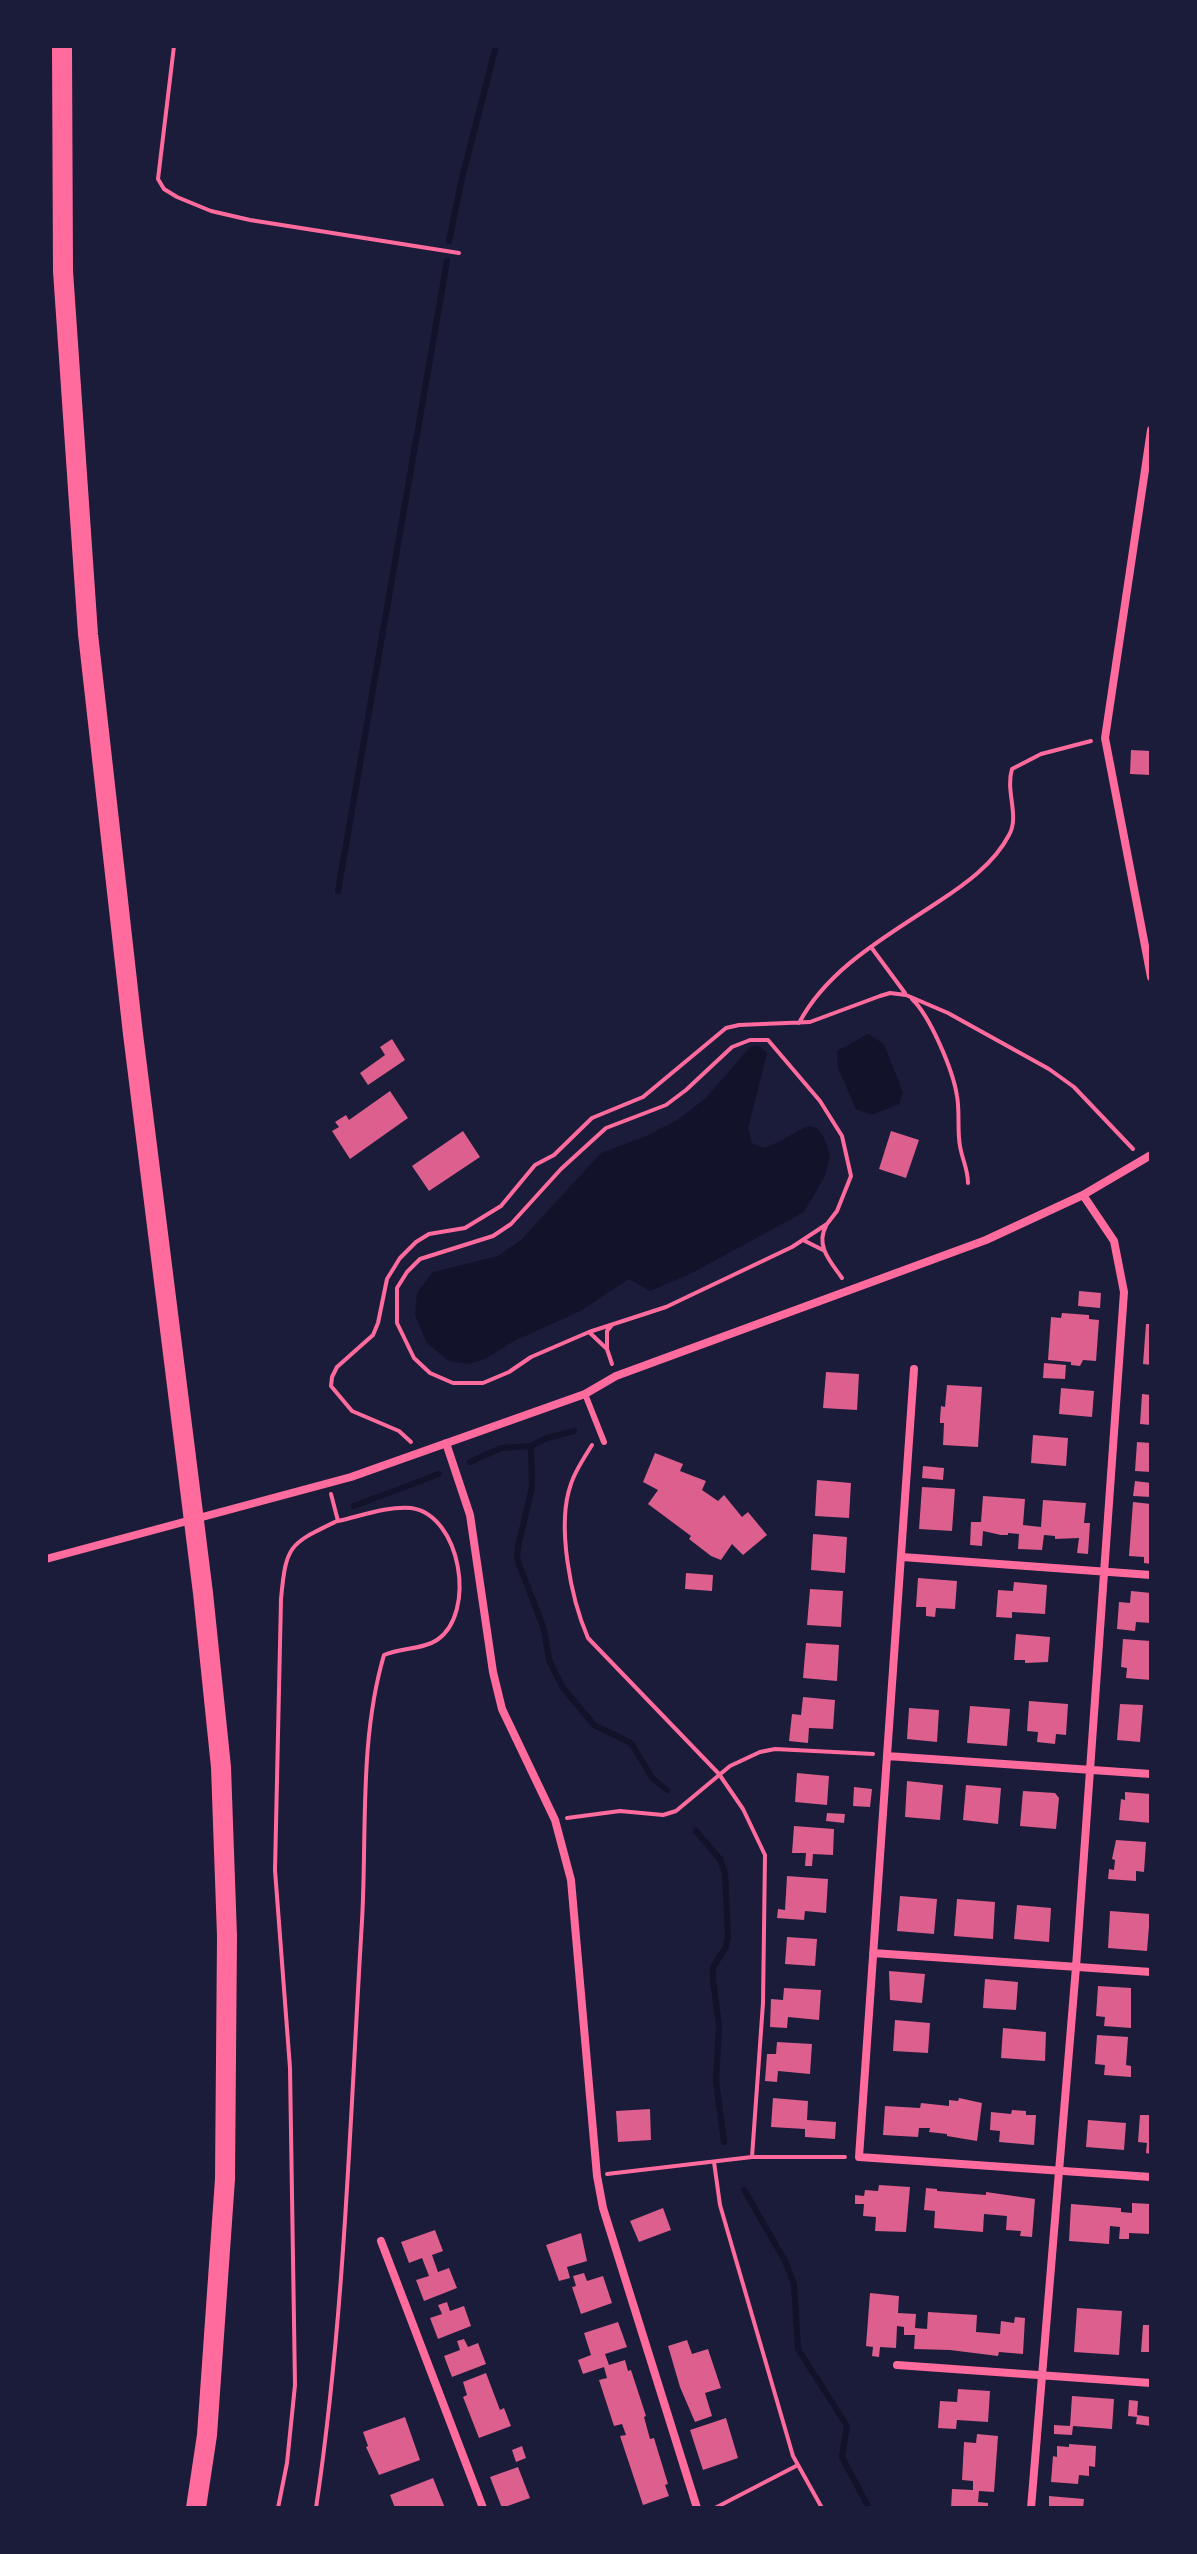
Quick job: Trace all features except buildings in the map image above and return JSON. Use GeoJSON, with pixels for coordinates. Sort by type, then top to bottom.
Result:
{"type":"FeatureCollection","features":[{"type":"Feature","properties":{"kind":"main road"},"geometry":{"type":"LineString","coordinates":[[62,46],[63,271],[88,634],[133,1034],[203,1593],[221,1767],[227,1967],[225,2179],[207,2435],[196,2508]]}},
{"type":"Feature","properties":{"kind":"street"},"geometry":{"type":"LineString","coordinates":[[1151,430],[1105,738],[1151,977]]}},
{"type":"Feature","properties":{"kind":"street"},"geometry":{"type":"LineString","coordinates":[[46,1559],[328,1483],[585,1394],[616,1376],[986,1240],[1083,1195],[1151,1155]]}},
{"type":"Feature","properties":{"kind":"street"},"geometry":{"type":"LineString","coordinates":[[1031,2508],[1076,1967],[1124,1292],[1114,1241],[1083,1195]]}},
{"type":"Feature","properties":{"kind":"street"},"geometry":{"type":"LineString","coordinates":[[914,1369],[859,2157],[1151,2177]]}},
{"type":"Feature","properties":{"kind":"street"},"geometry":{"type":"LineString","coordinates":[[446,1443],[470,1515],[493,1672],[502,1709],[555,1820],[571,1880],[597,2176],[603,2208],[697,2508]]}},
{"type":"Feature","properties":{"kind":"street"},"geometry":{"type":"LineString","coordinates":[[902,1557],[1151,1575]]}},
{"type":"Feature","properties":{"kind":"street"},"geometry":{"type":"LineString","coordinates":[[887,1756],[1151,1774]]}},
{"type":"Feature","properties":{"kind":"street"},"geometry":{"type":"LineString","coordinates":[[873,1953],[1151,1972]]}},
{"type":"Feature","properties":{"kind":"street"},"geometry":{"type":"LineString","coordinates":[[381,2241],[483,2508]]}},
{"type":"Feature","properties":{"kind":"street"},"geometry":{"type":"LineString","coordinates":[[897,2365],[1151,2383]]}},
{"type":"Feature","properties":{"kind":"lane"},"geometry":{"type":"LineString","coordinates":[[585,1394],[603,1439]]}},
{"type":"Feature","properties":{"kind":"path"},"geometry":{"type":"LineString","coordinates":[[174,46],[158,179],[164,189],[211,211],[250,220],[459,253]]}},
{"type":"Feature","properties":{"kind":"path"},"geometry":{"type":"LineString","coordinates":[[799,1023],[822,989],[871,947],[959,888],[994,856],[1011,834],[1009,780],[1012,769],[1041,754],[1105,738]]}},
{"type":"Feature","properties":{"kind":"path"},"geometry":{"type":"LineString","coordinates":[[871,947],[906,995],[922,1008],[950,1072],[957,1096],[960,1147],[968,1183]]}},
{"type":"Feature","properties":{"kind":"path"},"geometry":{"type":"LineString","coordinates":[[418,1454],[414,1445],[399,1431],[352,1411],[331,1386],[337,1367],[373,1335],[387,1279],[400,1258],[429,1234],[465,1228],[501,1206],[535,1165],[554,1155],[592,1118],[643,1097],[726,1028],[810,1022],[890,993],[906,995],[948,1013],[1049,1069],[1074,1087],[1129,1143],[1141,1161]]}},
{"type":"Feature","properties":{"kind":"path"},"geometry":{"type":"LineString","coordinates":[[827,1224],[738,1274],[666,1307],[589,1332],[531,1357],[509,1372],[483,1383],[453,1383],[430,1373],[414,1358],[397,1323],[397,1288],[420,1259],[493,1236],[511,1224],[561,1169],[606,1128],[666,1105],[732,1047],[750,1040],[768,1040],[820,1101],[842,1136],[851,1176],[837,1211],[822,1232],[823,1250],[834,1267]]}},
{"type":"Feature","properties":{"kind":"path"},"geometry":{"type":"LineString","coordinates":[[802,1240],[823,1250]]}},
{"type":"Feature","properties":{"kind":"path"},"geometry":{"type":"LineString","coordinates":[[610,1356],[607,1331],[612,1324]]}},
{"type":"Feature","properties":{"kind":"path"},"geometry":{"type":"LineString","coordinates":[[589,1332],[607,1349]]}},
{"type":"Feature","properties":{"kind":"path"},"geometry":{"type":"LineString","coordinates":[[603,1439],[594,1442],[582,1461],[571,1483],[565,1507],[569,1566],[581,1623],[588,1638],[719,1774],[743,1809],[765,1855],[763,2003],[752,2157]]}},
{"type":"Feature","properties":{"kind":"path"},"geometry":{"type":"LineString","coordinates":[[328,1483],[338,1521]]}},
{"type":"Feature","properties":{"kind":"path"},"geometry":{"type":"LineString","coordinates":[[278,2508],[287,2463],[295,2385],[290,2068],[275,1870],[283,1573],[290,1550],[300,1539],[338,1521],[387,1510],[413,1508],[435,1519],[452,1545],[459,1571],[460,1593],[449,1627],[437,1640],[421,1646],[398,1648],[384,1655],[370,1727],[336,2341],[316,2508]]}},
{"type":"Feature","properties":{"kind":"path"},"geometry":{"type":"LineString","coordinates":[[555,1820],[620,1811],[663,1815],[676,1811],[730,1766],[760,1752],[775,1749],[887,1756]]}},
{"type":"Feature","properties":{"kind":"path"},"geometry":{"type":"LineString","coordinates":[[597,2176],[752,2157],[859,2157]]}},
{"type":"Feature","properties":{"kind":"path"},"geometry":{"type":"LineString","coordinates":[[714,2162],[720,2205],[793,2456],[822,2508]]}},
{"type":"Feature","properties":{"kind":"path"},"geometry":{"type":"LineString","coordinates":[[715,2508],[798,2465]]}},
{"type":"Feature","properties":{"kind":"shaded area"},"geometry":{"type":"Polygon","coordinates":[[[868,1034],[884,1044],[903,1093],[899,1104],[872,1115],[856,1109],[838,1068],[837,1051],[868,1034]]]}},
{"type":"Feature","properties":{"kind":"shaded area"},"geometry":{"type":"Polygon","coordinates":[[[758,1045],[767,1053],[748,1128],[752,1143],[763,1148],[809,1126],[816,1128],[824,1137],[830,1155],[825,1176],[804,1212],[692,1273],[650,1291],[629,1279],[580,1311],[514,1341],[487,1358],[469,1364],[449,1361],[427,1343],[415,1315],[417,1293],[433,1272],[498,1256],[521,1240],[601,1153],[679,1119],[706,1098],[750,1047],[758,1045]]]}},
{"type":"Feature","properties":{"kind":"waterway"},"geometry":{"type":"LineString","coordinates":[[449,241],[496,46]]}},
{"type":"Feature","properties":{"kind":"waterway"},"geometry":{"type":"LineString","coordinates":[[338,891],[447,261]]}},
{"type":"Feature","properties":{"kind":"waterway"},"geometry":{"type":"LineString","coordinates":[[470,1462],[501,1448],[531,1446],[574,1431]]}},
{"type":"Feature","properties":{"kind":"waterway"},"geometry":{"type":"LineString","coordinates":[[531,1446],[532,1487],[517,1559],[544,1629],[549,1660],[563,1688],[594,1725],[631,1743],[653,1779],[667,1790]]}},
{"type":"Feature","properties":{"kind":"waterway"},"geometry":{"type":"LineString","coordinates":[[354,1506],[439,1474]]}},
{"type":"Feature","properties":{"kind":"waterway"},"geometry":{"type":"LineString","coordinates":[[696,1831],[720,1859],[725,1873],[728,1936],[726,1947],[713,1967],[719,2026],[716,2081],[724,2142]]}},
{"type":"Feature","properties":{"kind":"waterway"},"geometry":{"type":"LineString","coordinates":[[744,2190],[785,2261],[794,2284],[798,2349],[847,2426],[842,2457],[869,2508]]}}]}
